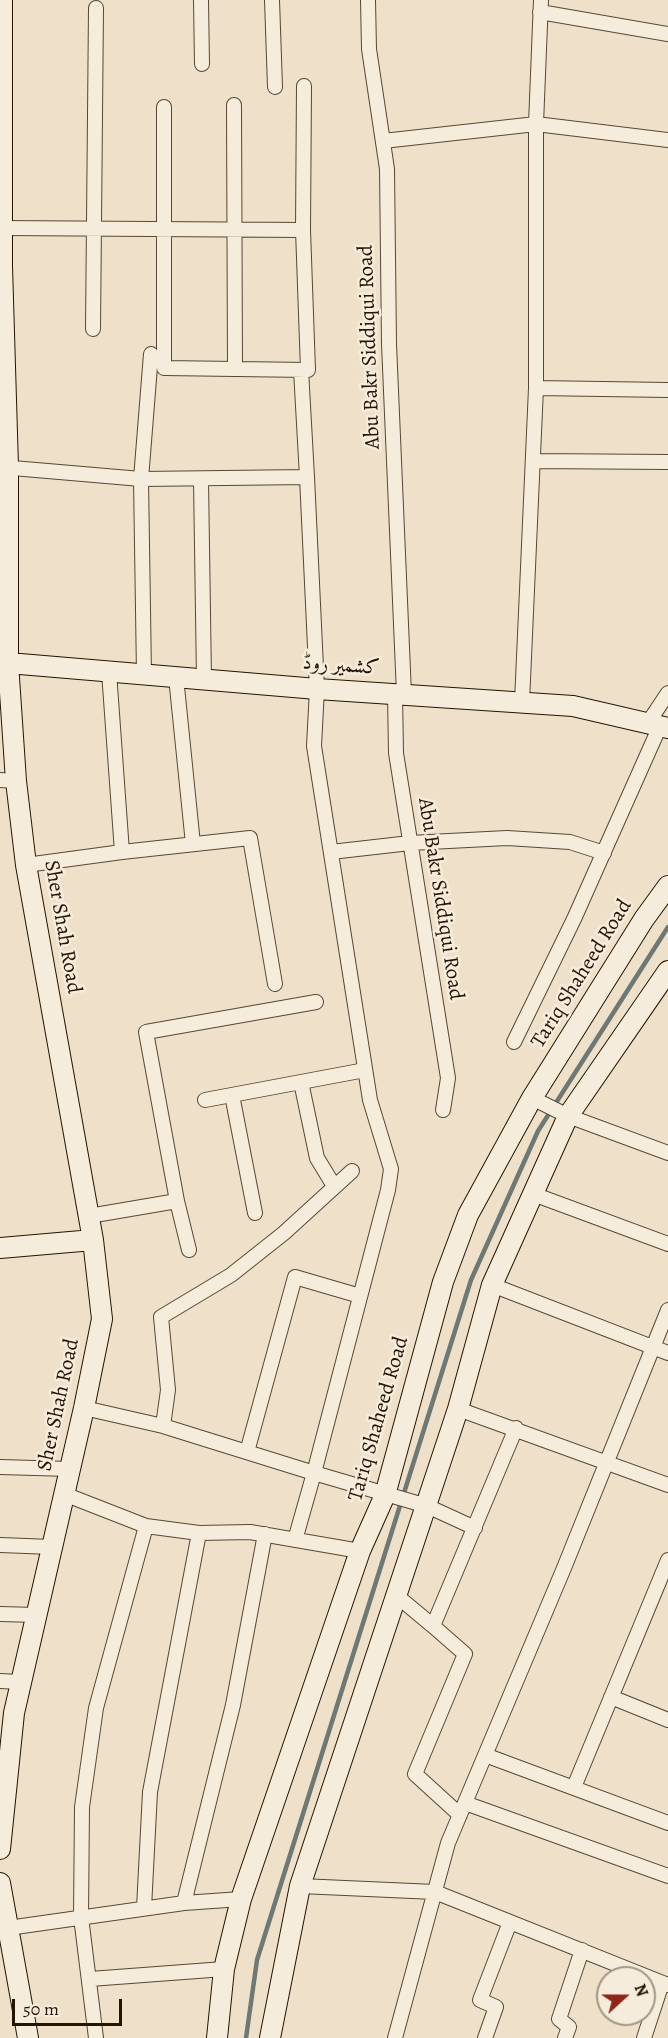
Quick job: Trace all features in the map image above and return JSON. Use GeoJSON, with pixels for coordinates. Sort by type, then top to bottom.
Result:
{"type":"FeatureCollection","features":[{"type":"Feature","properties":{"kind":"main road","name":"Sher Shah Road"},"geometry":{"type":"LineString","coordinates":[[0,1849],[5,1752],[84,1408],[102,1319],[89,1216],[26,866],[8,780],[2,0]]}},
{"type":"Feature","properties":{"kind":"main road","name":"کشمیر روڈ"},"geometry":{"type":"LineString","coordinates":[[8,663],[316,689],[573,706],[658,726]]}},
{"type":"Feature","properties":{"kind":"main road","name":"Tariq Shaheed Road"},"geometry":{"type":"LineString","coordinates":[[217,2038],[224,1969],[242,1899],[360,1551],[387,1496],[451,1260],[468,1215],[644,919],[668,886]]}},
{"type":"Feature","properties":{"kind":"main road"},"geometry":{"type":"LineString","coordinates":[[270,2038],[300,1886],[397,1596],[423,1505],[458,1409],[492,1285],[533,1194],[561,1114],[668,971]]}},
{"type":"Feature","properties":{"kind":"main road"},"geometry":{"type":"LineString","coordinates":[[0,1248],[93,1240]]}},
{"type":"Feature","properties":{"kind":"main road"},"geometry":{"type":"LineString","coordinates":[[0,1882],[6,1932],[28,2038]]}},
{"type":"Feature","properties":{"kind":"street"},"geometry":{"type":"LineString","coordinates":[[201,0],[202,64]]}},
{"type":"Feature","properties":{"kind":"street"},"geometry":{"type":"LineString","coordinates":[[272,0],[275,87]]}},
{"type":"Feature","properties":{"kind":"street","name":"Abu Bakr Siddiqui Road"},"geometry":{"type":"LineString","coordinates":[[368,0],[369,49],[387,169],[389,344],[399,694],[396,753],[448,1078],[443,1110]]}},
{"type":"Feature","properties":{"kind":"street"},"geometry":{"type":"LineString","coordinates":[[522,702],[536,388],[536,124],[540,6],[668,34]]}},
{"type":"Feature","properties":{"kind":"street"},"geometry":{"type":"LineString","coordinates":[[93,329],[96,8]]}},
{"type":"Feature","properties":{"kind":"street"},"geometry":{"type":"LineString","coordinates":[[164,107],[164,368],[308,370],[303,230],[304,86]]}},
{"type":"Feature","properties":{"kind":"street"},"geometry":{"type":"LineString","coordinates":[[234,105],[235,369]]}},
{"type":"Feature","properties":{"kind":"street"},"geometry":{"type":"LineString","coordinates":[[383,141],[536,124],[668,140]]}},
{"type":"Feature","properties":{"kind":"street"},"geometry":{"type":"LineString","coordinates":[[2,228],[303,230]]}},
{"type":"Feature","properties":{"kind":"street"},"geometry":{"type":"LineString","coordinates":[[144,675],[141,478],[150,354]]}},
{"type":"Feature","properties":{"kind":"street"},"geometry":{"type":"LineString","coordinates":[[295,1540],[388,1190],[391,1168],[369,1100],[314,746],[316,689],[301,370]]}},
{"type":"Feature","properties":{"kind":"street"},"geometry":{"type":"LineString","coordinates":[[536,388],[668,390]]}},
{"type":"Feature","properties":{"kind":"street"},"geometry":{"type":"LineString","coordinates":[[534,461],[668,462]]}},
{"type":"Feature","properties":{"kind":"street"},"geometry":{"type":"LineString","coordinates":[[4,467],[141,478],[201,480],[307,477]]}},
{"type":"Feature","properties":{"kind":"street"},"geometry":{"type":"LineString","coordinates":[[201,480],[204,680]]}},
{"type":"Feature","properties":{"kind":"street"},"geometry":{"type":"LineString","coordinates":[[109,672],[122,852]]}},
{"type":"Feature","properties":{"kind":"street"},"geometry":{"type":"LineString","coordinates":[[176,677],[193,844]]}},
{"type":"Feature","properties":{"kind":"street"},"geometry":{"type":"LineString","coordinates":[[514,1042],[604,853],[658,726],[668,693]]}},
{"type":"Feature","properties":{"kind":"street"},"geometry":{"type":"LineString","coordinates":[[26,866],[122,852],[250,838],[275,984]]}},
{"type":"Feature","properties":{"kind":"street"},"geometry":{"type":"LineString","coordinates":[[331,852],[410,843],[507,838],[570,842],[604,853]]}},
{"type":"Feature","properties":{"kind":"street"},"geometry":{"type":"LineString","coordinates":[[189,1250],[177,1201],[146,1032],[316,1002]]}},
{"type":"Feature","properties":{"kind":"street"},"geometry":{"type":"LineString","coordinates":[[205,1100],[365,1070]]}},
{"type":"Feature","properties":{"kind":"street"},"geometry":{"type":"LineString","coordinates":[[301,1082],[317,1158],[334,1186]]}},
{"type":"Feature","properties":{"kind":"street"},"geometry":{"type":"LineString","coordinates":[[232,1095],[255,1213]]}},
{"type":"Feature","properties":{"kind":"street"},"geometry":{"type":"LineString","coordinates":[[536,1101],[561,1114],[668,1153]]}},
{"type":"Feature","properties":{"kind":"street"},"geometry":{"type":"LineString","coordinates":[[163,1426],[168,1390],[161,1317],[231,1275],[284,1233],[352,1171]]}},
{"type":"Feature","properties":{"kind":"street"},"geometry":{"type":"LineString","coordinates":[[533,1194],[668,1244]]}},
{"type":"Feature","properties":{"kind":"street"},"geometry":{"type":"LineString","coordinates":[[89,1216],[177,1201]]}},
{"type":"Feature","properties":{"kind":"street"},"geometry":{"type":"LineString","coordinates":[[248,1452],[296,1277],[360,1296]]}},
{"type":"Feature","properties":{"kind":"street"},"geometry":{"type":"LineString","coordinates":[[492,1285],[668,1353]]}},
{"type":"Feature","properties":{"kind":"street"},"geometry":{"type":"LineString","coordinates":[[395,2038],[448,1843],[668,1310]]}},
{"type":"Feature","properties":{"kind":"street"},"geometry":{"type":"LineString","coordinates":[[84,1408],[163,1426],[387,1496],[423,1505],[475,1527]]}},
{"type":"Feature","properties":{"kind":"street"},"geometry":{"type":"LineString","coordinates":[[458,1409],[516,1428],[668,1485]]}},
{"type":"Feature","properties":{"kind":"street"},"geometry":{"type":"LineString","coordinates":[[434,1626],[516,1428]]}},
{"type":"Feature","properties":{"kind":"street"},"geometry":{"type":"LineString","coordinates":[[0,1467],[70,1469]]}},
{"type":"Feature","properties":{"kind":"street"},"geometry":{"type":"LineString","coordinates":[[64,1494],[146,1526],[199,1533],[250,1532],[360,1551]]}},
{"type":"Feature","properties":{"kind":"street"},"geometry":{"type":"LineString","coordinates":[[96,2038],[81,1917],[82,1806],[96,1708],[146,1526]]}},
{"type":"Feature","properties":{"kind":"street"},"geometry":{"type":"LineString","coordinates":[[144,1908],[150,1792],[199,1533]]}},
{"type":"Feature","properties":{"kind":"street"},"geometry":{"type":"LineString","coordinates":[[184,1903],[232,1705],[264,1534]]}},
{"type":"Feature","properties":{"kind":"street"},"geometry":{"type":"LineString","coordinates":[[0,1545],[52,1547]]}},
{"type":"Feature","properties":{"kind":"street"},"geometry":{"type":"LineString","coordinates":[[574,1786],[668,1560]]}},
{"type":"Feature","properties":{"kind":"street"},"geometry":{"type":"LineString","coordinates":[[397,1596],[465,1654],[415,1774],[462,1809],[668,1876]]}},
{"type":"Feature","properties":{"kind":"street"},"geometry":{"type":"LineString","coordinates":[[0,1614],[37,1615]]}},
{"type":"Feature","properties":{"kind":"street"},"geometry":{"type":"LineString","coordinates":[[0,1681],[21,1682]]}},
{"type":"Feature","properties":{"kind":"street"},"geometry":{"type":"LineString","coordinates":[[611,1697],[668,1720]]}},
{"type":"Feature","properties":{"kind":"street"},"geometry":{"type":"LineString","coordinates":[[484,1755],[574,1786],[668,1823]]}},
{"type":"Feature","properties":{"kind":"street"},"geometry":{"type":"LineString","coordinates":[[300,1886],[435,1892],[665,1984],[644,2038]]}},
{"type":"Feature","properties":{"kind":"street"},"geometry":{"type":"LineString","coordinates":[[6,1932],[81,1917],[144,1908],[242,1899]]}},
{"type":"Feature","properties":{"kind":"street"},"geometry":{"type":"LineString","coordinates":[[485,2038],[496,2007],[480,2000],[510,1922]]}},
{"type":"Feature","properties":{"kind":"street"},"geometry":{"type":"LineString","coordinates":[[566,2038],[569,2026],[559,2019],[582,1950]]}},
{"type":"Feature","properties":{"kind":"street"},"geometry":{"type":"LineString","coordinates":[[90,1979],[224,1969]]}},
{"type":"Feature","properties":{"kind":"waterway"},"geometry":{"type":"LineString","coordinates":[[246,2038],[257,1960],[471,1280],[538,1131],[668,927]]}}]}
